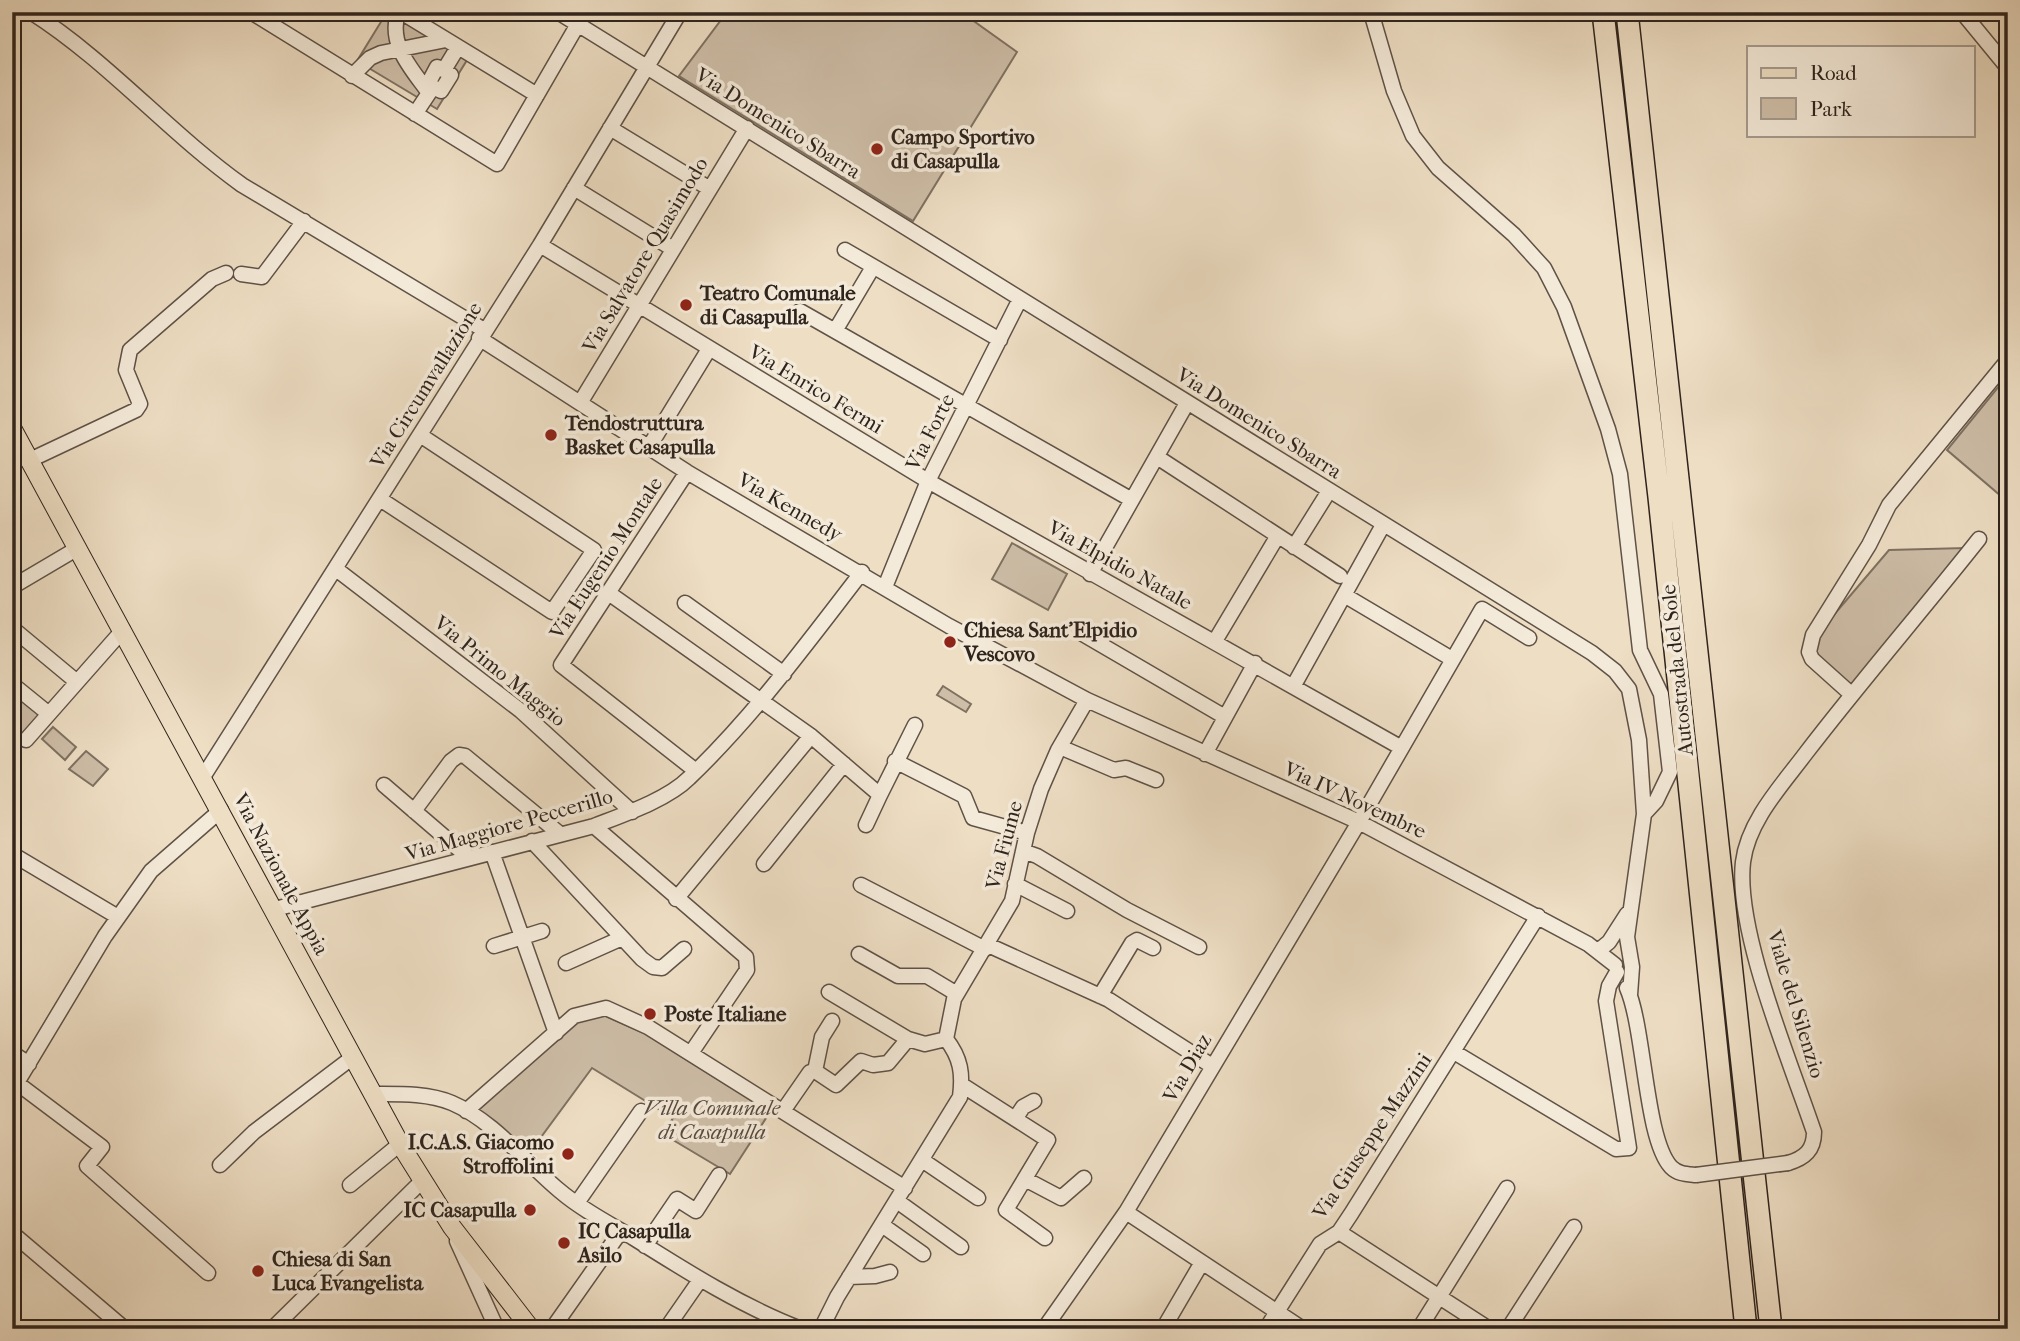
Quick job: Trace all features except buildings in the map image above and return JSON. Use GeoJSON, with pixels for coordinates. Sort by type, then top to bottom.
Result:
{"type":"FeatureCollection","features":[{"type":"Feature","properties":{"kind":"highway","name":"Autostrada del Sole"},"geometry":{"type":"LineString","coordinates":[[1603,12],[1659,497],[1745,1329]]}},
{"type":"Feature","properties":{"kind":"highway","name":"Autostrada del Sole"},"geometry":{"type":"LineString","coordinates":[[1627,12],[1771,1329]]}},
{"type":"Feature","properties":{"kind":"highway"},"geometry":{"type":"LineString","coordinates":[[1767,1292],[1777,1329]]}},
{"type":"Feature","properties":{"kind":"main road","name":"Via Nazionale Appia"},"geometry":{"type":"LineString","coordinates":[[12,428],[400,1144],[452,1227],[531,1329]]}},
{"type":"Feature","properties":{"kind":"street","name":"Via Kennedy"},"geometry":{"type":"LineString","coordinates":[[31,12],[58,29],[145,102],[205,158],[481,334],[580,403],[687,472],[862,572],[949,626],[1087,700]]}},
{"type":"Feature","properties":{"kind":"street"},"geometry":{"type":"LineString","coordinates":[[251,12],[497,164],[578,24]]}},
{"type":"Feature","properties":{"kind":"street"},"geometry":{"type":"LineString","coordinates":[[431,90],[400,51],[394,35],[399,12],[537,95]]}},
{"type":"Feature","properties":{"kind":"street","name":"Via Domenico Sbarra"},"geometry":{"type":"LineString","coordinates":[[558,12],[1592,653],[1615,671],[1629,689],[1636,711],[1644,814],[1621,968]]}},
{"type":"Feature","properties":{"kind":"street","name":"Via Circumvallazione"},"geometry":{"type":"LineString","coordinates":[[203,778],[481,334],[540,245],[680,12]]}},
{"type":"Feature","properties":{"kind":"street"},"geometry":{"type":"LineString","coordinates":[[1371,12],[1398,103],[1425,155],[1514,235],[1544,268],[1564,307],[1608,429],[1620,474],[1640,650],[1661,694],[1670,772],[1656,801],[1644,814]]}},
{"type":"Feature","properties":{"kind":"street"},"geometry":{"type":"LineString","coordinates":[[1962,12],[2008,68]]}},
{"type":"Feature","properties":{"kind":"street"},"geometry":{"type":"LineString","coordinates":[[352,76],[370,58],[452,43]]}},
{"type":"Feature","properties":{"kind":"street"},"geometry":{"type":"LineString","coordinates":[[431,90],[428,84],[437,67],[444,71],[452,43]]}},
{"type":"Feature","properties":{"kind":"street"},"geometry":{"type":"LineString","coordinates":[[415,114],[431,90]]}},
{"type":"Feature","properties":{"kind":"street"},"geometry":{"type":"LineString","coordinates":[[610,128],[710,189]]}},
{"type":"Feature","properties":{"kind":"street","name":"Via Salvatore Quasimodo"},"geometry":{"type":"LineString","coordinates":[[580,403],[747,128]]}},
{"type":"Feature","properties":{"kind":"street"},"geometry":{"type":"LineString","coordinates":[[574,188],[673,249]]}},
{"type":"Feature","properties":{"kind":"street"},"geometry":{"type":"LineString","coordinates":[[30,460],[139,407],[126,370],[130,350],[212,279],[234,273],[262,276],[304,221]]}},
{"type":"Feature","properties":{"kind":"street","name":"Via Enrico Fermi"},"geometry":{"type":"LineString","coordinates":[[540,245],[928,481]]}},
{"type":"Feature","properties":{"kind":"street"},"geometry":{"type":"LineString","coordinates":[[845,250],[1000,340]]}},
{"type":"Feature","properties":{"kind":"street"},"geometry":{"type":"LineString","coordinates":[[835,331],[873,267]]}},
{"type":"Feature","properties":{"kind":"street","name":"Via Forte"},"geometry":{"type":"LineString","coordinates":[[885,587],[928,481],[1020,299]]}},
{"type":"Feature","properties":{"kind":"street"},"geometry":{"type":"LineString","coordinates":[[800,311],[1132,500]]}},
{"type":"Feature","properties":{"kind":"street"},"geometry":{"type":"LineString","coordinates":[[649,447],[709,349]]}},
{"type":"Feature","properties":{"kind":"street"},"geometry":{"type":"LineString","coordinates":[[1851,694],[1812,659],[1809,652],[1813,635],[1869,545],[1889,505],[2008,360]]}},
{"type":"Feature","properties":{"kind":"street"},"geometry":{"type":"LineString","coordinates":[[1090,574],[1187,403]]}},
{"type":"Feature","properties":{"kind":"street"},"geometry":{"type":"LineString","coordinates":[[380,499],[552,612],[594,550],[420,435]]}},
{"type":"Feature","properties":{"kind":"street"},"geometry":{"type":"LineString","coordinates":[[1157,457],[1340,576]]}},
{"type":"Feature","properties":{"kind":"street","name":"Via Eugenio Montale"},"geometry":{"type":"LineString","coordinates":[[687,472],[610,594],[561,665],[695,771]]}},
{"type":"Feature","properties":{"kind":"street","name":"Via Elpidio Natale"},"geometry":{"type":"LineString","coordinates":[[928,481],[1401,747]]}},
{"type":"Feature","properties":{"kind":"street"},"geometry":{"type":"LineString","coordinates":[[1294,547],[1329,491]]}},
{"type":"Feature","properties":{"kind":"street"},"geometry":{"type":"LineString","coordinates":[[1294,685],[1383,525]]}},
{"type":"Feature","properties":{"kind":"street"},"geometry":{"type":"LineString","coordinates":[[1215,641],[1277,537]]}},
{"type":"Feature","properties":{"kind":"street","name":"Viale del Silenzio"},"geometry":{"type":"LineString","coordinates":[[1621,968],[1630,995],[1659,1143],[1672,1169],[1681,1174],[1696,1175],[1788,1163],[1806,1156],[1811,1149],[1815,1132],[1758,965],[1744,892],[1743,863],[1753,830],[1773,798],[1851,694],[1979,539]]}},
{"type":"Feature","properties":{"kind":"street"},"geometry":{"type":"LineString","coordinates":[[12,587],[78,548]]}},
{"type":"Feature","properties":{"kind":"street","name":"Via Primo Maggio"},"geometry":{"type":"LineString","coordinates":[[335,569],[520,711],[632,812]]}},
{"type":"Feature","properties":{"kind":"street","name":"Via Maggiore Peccerillo"},"geometry":{"type":"LineString","coordinates":[[275,909],[358,890],[594,826],[632,812],[688,779],[762,702],[862,572]]}},
{"type":"Feature","properties":{"kind":"street"},"geometry":{"type":"LineString","coordinates":[[610,594],[811,736],[880,795]]}},
{"type":"Feature","properties":{"kind":"street"},"geometry":{"type":"LineString","coordinates":[[1344,595],[1452,659]]}},
{"type":"Feature","properties":{"kind":"street"},"geometry":{"type":"LineString","coordinates":[[685,603],[783,674]]}},
{"type":"Feature","properties":{"kind":"street","name":"Via Diaz"},"geometry":{"type":"LineString","coordinates":[[1044,1329],[1126,1212],[1359,822],[1482,609],[1529,638]]}},
{"type":"Feature","properties":{"kind":"street"},"geometry":{"type":"LineString","coordinates":[[12,628],[77,682]]}},
{"type":"Feature","properties":{"kind":"street"},"geometry":{"type":"LineString","coordinates":[[26,740],[123,630]]}},
{"type":"Feature","properties":{"kind":"street"},"geometry":{"type":"LineString","coordinates":[[1081,633],[1225,717]]}},
{"type":"Feature","properties":{"kind":"street"},"geometry":{"type":"LineString","coordinates":[[1205,754],[1255,663]]}},
{"type":"Feature","properties":{"kind":"street"},"geometry":{"type":"LineString","coordinates":[[12,684],[49,714]]}},
{"type":"Feature","properties":{"kind":"street","name":"Via Fiume"},"geometry":{"type":"LineString","coordinates":[[946,1040],[957,994],[1012,901],[1027,833],[1060,747],[1087,700]]}},
{"type":"Feature","properties":{"kind":"street","name":"Via IV Novembre"},"geometry":{"type":"LineString","coordinates":[[1087,700],[1359,822],[1538,916],[1598,951],[1621,968]]}},
{"type":"Feature","properties":{"kind":"street"},"geometry":{"type":"LineString","coordinates":[[866,825],[895,761],[915,725]]}},
{"type":"Feature","properties":{"kind":"street"},"geometry":{"type":"LineString","coordinates":[[676,899],[811,736]]}},
{"type":"Feature","properties":{"kind":"street"},"geometry":{"type":"LineString","coordinates":[[1060,747],[1114,770],[1126,768],[1156,780]]}},
{"type":"Feature","properties":{"kind":"street"},"geometry":{"type":"LineString","coordinates":[[414,811],[451,761],[459,755],[465,756],[560,834]]}},
{"type":"Feature","properties":{"kind":"street"},"geometry":{"type":"LineString","coordinates":[[895,761],[964,796],[973,818],[1027,833]]}},
{"type":"Feature","properties":{"kind":"street"},"geometry":{"type":"LineString","coordinates":[[764,864],[844,764]]}},
{"type":"Feature","properties":{"kind":"street"},"geometry":{"type":"LineString","coordinates":[[384,785],[469,858]]}},
{"type":"Feature","properties":{"kind":"street"},"geometry":{"type":"LineString","coordinates":[[208,1273],[86,1166],[102,1147],[15,1087],[105,936],[151,871],[221,810]]}},
{"type":"Feature","properties":{"kind":"street"},"geometry":{"type":"LineString","coordinates":[[594,826],[746,957],[747,964],[691,1053]]}},
{"type":"Feature","properties":{"kind":"street"},"geometry":{"type":"LineString","coordinates":[[532,841],[622,938],[653,967],[662,968],[684,948]]}},
{"type":"Feature","properties":{"kind":"street"},"geometry":{"type":"LineString","coordinates":[[1023,851],[1062,869],[1127,910],[1199,947]]}},
{"type":"Feature","properties":{"kind":"street"},"geometry":{"type":"LineString","coordinates":[[492,852],[555,1033]]}},
{"type":"Feature","properties":{"kind":"street"},"geometry":{"type":"LineString","coordinates":[[12,854],[118,917]]}},
{"type":"Feature","properties":{"kind":"street"},"geometry":{"type":"LineString","coordinates":[[93,902],[117,902],[144,881]]}},
{"type":"Feature","properties":{"kind":"street"},"geometry":{"type":"LineString","coordinates":[[1015,884],[1067,911]]}},
{"type":"Feature","properties":{"kind":"street"},"geometry":{"type":"LineString","coordinates":[[861,885],[987,947],[1100,996],[1212,1066]]}},
{"type":"Feature","properties":{"kind":"street"},"geometry":{"type":"LineString","coordinates":[[93,902],[104,923],[105,936]]}},
{"type":"Feature","properties":{"kind":"street"},"geometry":{"type":"LineString","coordinates":[[1598,951],[1616,933],[1632,906]]}},
{"type":"Feature","properties":{"kind":"street","name":"Via Giuseppe Mazzini"},"geometry":{"type":"LineString","coordinates":[[1266,1329],[1320,1244],[1339,1232],[1538,916]]}},
{"type":"Feature","properties":{"kind":"street"},"geometry":{"type":"LineString","coordinates":[[494,946],[542,931]]}},
{"type":"Feature","properties":{"kind":"street"},"geometry":{"type":"LineString","coordinates":[[566,963],[622,938]]}},
{"type":"Feature","properties":{"kind":"street"},"geometry":{"type":"LineString","coordinates":[[1100,996],[1132,943],[1137,940],[1153,948]]}},
{"type":"Feature","properties":{"kind":"street"},"geometry":{"type":"LineString","coordinates":[[859,954],[898,976],[927,976],[957,994]]}},
{"type":"Feature","properties":{"kind":"street","name":"Via Giuseppe Mazzini"},"geometry":{"type":"LineString","coordinates":[[1454,1052],[1616,1149],[1624,1151],[1629,1148],[1606,1001],[1609,986],[1621,968]]}},
{"type":"Feature","properties":{"kind":"street"},"geometry":{"type":"LineString","coordinates":[[821,1329],[849,1277],[960,1097],[962,1085],[957,1054],[946,1040],[925,1044],[908,1040],[829,992]]}},
{"type":"Feature","properties":{"kind":"street"},"geometry":{"type":"LineString","coordinates":[[466,1111],[574,1016],[606,1008],[626,1015],[691,1053],[905,1188]]}},
{"type":"Feature","properties":{"kind":"street"},"geometry":{"type":"LineString","coordinates":[[815,1071],[822,1037],[832,1021]]}},
{"type":"Feature","properties":{"kind":"street"},"geometry":{"type":"LineString","coordinates":[[815,1071],[836,1085],[861,1060],[873,1065],[888,1063],[908,1040]]}},
{"type":"Feature","properties":{"kind":"street"},"geometry":{"type":"LineString","coordinates":[[12,1053],[29,1063]]}},
{"type":"Feature","properties":{"kind":"street"},"geometry":{"type":"LineString","coordinates":[[220,1165],[254,1132],[353,1057]]}},
{"type":"Feature","properties":{"kind":"street"},"geometry":{"type":"LineString","coordinates":[[783,1111],[810,1072],[815,1071]]}},
{"type":"Feature","properties":{"kind":"street"},"geometry":{"type":"LineString","coordinates":[[962,1085],[1048,1140],[1006,1210],[1045,1238]]}},
{"type":"Feature","properties":{"kind":"street"},"geometry":{"type":"LineString","coordinates":[[373,1094],[418,1095],[452,1103],[466,1111],[577,1203],[700,1280],[801,1329]]}},
{"type":"Feature","properties":{"kind":"street"},"geometry":{"type":"LineString","coordinates":[[1015,1119],[1023,1107],[1034,1101]]}},
{"type":"Feature","properties":{"kind":"street"},"geometry":{"type":"LineString","coordinates":[[577,1203],[640,1111]]}},
{"type":"Feature","properties":{"kind":"street"},"geometry":{"type":"LineString","coordinates":[[350,1185],[400,1144]]}},
{"type":"Feature","properties":{"kind":"street"},"geometry":{"type":"LineString","coordinates":[[922,1160],[978,1198]]}},
{"type":"Feature","properties":{"kind":"street"},"geometry":{"type":"LineString","coordinates":[[645,1246],[677,1199],[696,1211],[719,1175]]}},
{"type":"Feature","properties":{"kind":"street"},"geometry":{"type":"LineString","coordinates":[[1025,1179],[1061,1198],[1084,1178]]}},
{"type":"Feature","properties":{"kind":"street"},"geometry":{"type":"LineString","coordinates":[[272,1329],[422,1181]]}},
{"type":"Feature","properties":{"kind":"street"},"geometry":{"type":"LineString","coordinates":[[1419,1329],[1507,1188]]}},
{"type":"Feature","properties":{"kind":"street"},"geometry":{"type":"LineString","coordinates":[[897,1201],[961,1247]]}},
{"type":"Feature","properties":{"kind":"street"},"geometry":{"type":"LineString","coordinates":[[1126,1212],[1303,1329]]}},
{"type":"Feature","properties":{"kind":"street"},"geometry":{"type":"LineString","coordinates":[[881,1225],[923,1254]]}},
{"type":"Feature","properties":{"kind":"street"},"geometry":{"type":"LineString","coordinates":[[452,1227],[473,1280],[497,1329]]}},
{"type":"Feature","properties":{"kind":"street"},"geometry":{"type":"LineString","coordinates":[[1508,1329],[1574,1227]]}},
{"type":"Feature","properties":{"kind":"street"},"geometry":{"type":"LineString","coordinates":[[552,1329],[621,1231]]}},
{"type":"Feature","properties":{"kind":"street"},"geometry":{"type":"LineString","coordinates":[[1339,1232],[1489,1329]]}},
{"type":"Feature","properties":{"kind":"street"},"geometry":{"type":"LineString","coordinates":[[12,1233],[125,1329]]}},
{"type":"Feature","properties":{"kind":"street"},"geometry":{"type":"LineString","coordinates":[[1163,1329],[1202,1264]]}},
{"type":"Feature","properties":{"kind":"street"},"geometry":{"type":"LineString","coordinates":[[849,1277],[875,1276],[890,1272]]}},
{"type":"Feature","properties":{"kind":"street"},"geometry":{"type":"LineString","coordinates":[[666,1329],[700,1280]]}},
{"type":"Feature","properties":{"kind":"street"},"geometry":{"type":"LineString","coordinates":[[829,1311],[830,1329]]}},
{"type":"Feature","properties":{"kind":"green space"},"geometry":{"type":"Polygon","coordinates":[[[387,12],[467,60],[437,109],[357,61],[387,12]]]}},
{"type":"Feature","properties":{"kind":"green space","name":"Campo Sportivo di Casapulla"},"geometry":{"type":"Polygon","coordinates":[[[727,12],[961,12],[1017,52],[913,221],[679,76],[727,12]]]}},
{"type":"Feature","properties":{"kind":"green space"},"geometry":{"type":"Polygon","coordinates":[[[2008,375],[2008,502],[1947,450],[2008,375]]]}},
{"type":"Feature","properties":{"kind":"green space"},"geometry":{"type":"Polygon","coordinates":[[[1012,543],[1067,574],[1048,610],[992,579],[1012,543]]]}},
{"type":"Feature","properties":{"kind":"green space"},"geometry":{"type":"Polygon","coordinates":[[[1965,548],[1851,686],[1812,652],[1815,637],[1889,550],[1965,548]]]}},
{"type":"Feature","properties":{"kind":"green space"},"geometry":{"type":"Polygon","coordinates":[[[943,686],[971,704],[966,712],[937,695],[943,686]]]}},
{"type":"Feature","properties":{"kind":"green space"},"geometry":{"type":"Polygon","coordinates":[[[12,690],[43,715],[21,741],[12,736],[12,690]]]}},
{"type":"Feature","properties":{"kind":"green space"},"geometry":{"type":"Polygon","coordinates":[[[53,727],[76,747],[65,760],[42,739],[53,727]]]}},
{"type":"Feature","properties":{"kind":"green space"},"geometry":{"type":"Polygon","coordinates":[[[86,751],[108,769],[93,786],[69,769],[86,751]]]}},
{"type":"Feature","properties":{"kind":"green space","name":"Villa Comunale di Casapulla"},"geometry":{"type":"Polygon","coordinates":[[[603,1015],[644,1033],[770,1112],[730,1174],[663,1134],[673,1118],[592,1068],[530,1152],[476,1110],[577,1022],[603,1015]]]}},
{"type":"Feature","properties":{"kind":"place","name":"Campo Sportivo di Casapulla"},"geometry":{"type":"Point","coordinates":[877,149]}},
{"type":"Feature","properties":{"kind":"place","name":"Teatro Comunale di Casapulla"},"geometry":{"type":"Point","coordinates":[686,305]}},
{"type":"Feature","properties":{"kind":"place","name":"Tendostruttura Basket Casapulla"},"geometry":{"type":"Point","coordinates":[551,435]}},
{"type":"Feature","properties":{"kind":"place","name":"Chiesa Sant'Elpidio Vescovo"},"geometry":{"type":"Point","coordinates":[950,642]}},
{"type":"Feature","properties":{"kind":"place","name":"Poste Italiane"},"geometry":{"type":"Point","coordinates":[650,1014]}},
{"type":"Feature","properties":{"kind":"place","name":"I.C.A.S. Giacomo Stroffolini"},"geometry":{"type":"Point","coordinates":[568,1154]}},
{"type":"Feature","properties":{"kind":"place","name":"IC Casapulla"},"geometry":{"type":"Point","coordinates":[530,1210]}},
{"type":"Feature","properties":{"kind":"place","name":"IC Casapulla Asilo"},"geometry":{"type":"Point","coordinates":[564,1243]}},
{"type":"Feature","properties":{"kind":"place","name":"Chiesa di San Luca Evangelista"},"geometry":{"type":"Point","coordinates":[258,1271]}}]}
